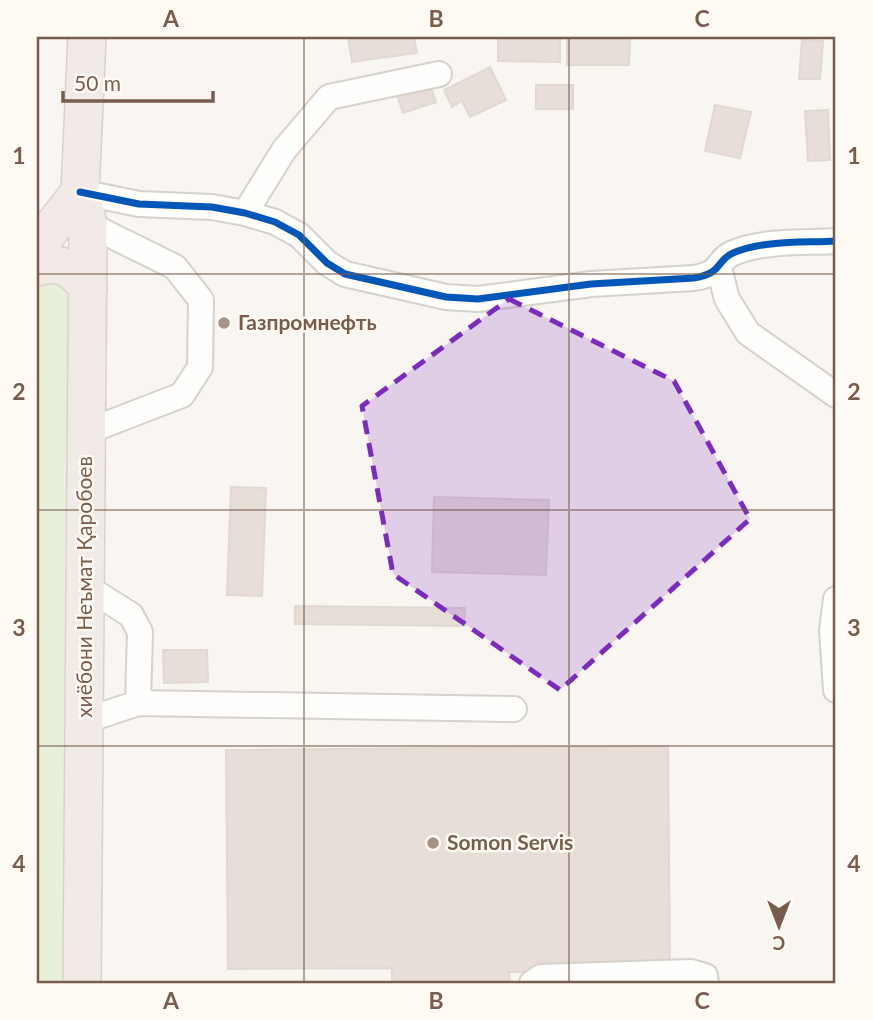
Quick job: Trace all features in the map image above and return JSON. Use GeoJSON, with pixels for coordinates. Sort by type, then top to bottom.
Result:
{"type":"FeatureCollection","features":[{"type":"Feature","properties":{"kind":"highway","name":"хиёбони Неъмат Қаробоев"},"geometry":{"type":"LineString","coordinates":[[82,983],[88,288],[84,208],[87,37]]}},
{"type":"Feature","properties":{"kind":"highway"},"geometry":{"type":"LineString","coordinates":[[40,237],[84,208]]}},
{"type":"Feature","properties":{"kind":"highway"},"geometry":{"type":"LineString","coordinates":[[37,267],[63,266],[79,276],[88,288]]}},
{"type":"Feature","properties":{"kind":"street"},"geometry":{"type":"LineString","coordinates":[[245,213],[284,150],[329,97],[439,74]]}},
{"type":"Feature","properties":{"kind":"street"},"geometry":{"type":"LineString","coordinates":[[84,208],[139,204],[212,207],[245,213],[275,222],[299,234],[327,263],[345,274],[446,297],[478,299],[591,284],[707,276],[719,268],[725,258],[753,247],[836,241]]}},
{"type":"Feature","properties":{"kind":"street"},"geometry":{"type":"LineString","coordinates":[[84,208],[175,267],[201,300],[200,367],[183,396],[86,432]]}},
{"type":"Feature","properties":{"kind":"street"},"geometry":{"type":"LineString","coordinates":[[719,268],[727,299],[748,333],[836,395]]}},
{"type":"Feature","properties":{"kind":"street"},"geometry":{"type":"LineString","coordinates":[[85,586],[131,615],[140,632],[138,703]]}},
{"type":"Feature","properties":{"kind":"street"},"geometry":{"type":"LineString","coordinates":[[836,599],[832,630],[836,690]]}},
{"type":"Feature","properties":{"kind":"street"},"geometry":{"type":"LineString","coordinates":[[84,721],[138,703],[514,709]]}},
{"type":"Feature","properties":{"kind":"street"},"geometry":{"type":"LineString","coordinates":[[532,983],[541,977],[691,972],[705,976],[706,983]]}},
{"type":"Feature","properties":{"kind":"highlighted area"},"geometry":{"type":"Polygon","coordinates":[[[509,299],[674,381],[750,519],[560,690],[393,574],[362,406],[509,299]]]}},
{"type":"Feature","properties":{"kind":"green space"},"geometry":{"type":"Polygon","coordinates":[[[39,283],[64,287],[75,294],[78,983],[37,983],[39,283]]]}},
{"type":"Feature","properties":{"kind":"building"},"geometry":{"type":"Polygon","coordinates":[[[348,37],[414,37],[417,53],[352,62],[348,37]]]}},
{"type":"Feature","properties":{"kind":"building"},"geometry":{"type":"Polygon","coordinates":[[[498,37],[560,38],[560,62],[498,61],[498,37]]]}},
{"type":"Feature","properties":{"kind":"building"},"geometry":{"type":"Polygon","coordinates":[[[567,37],[630,37],[629,65],[567,65],[567,37]]]}},
{"type":"Feature","properties":{"kind":"building"},"geometry":{"type":"Polygon","coordinates":[[[802,40],[823,41],[820,79],[799,79],[802,40]]]}},
{"type":"Feature","properties":{"kind":"building"},"geometry":{"type":"Polygon","coordinates":[[[490,67],[506,100],[470,117],[462,101],[452,107],[444,90],[490,67]]]}},
{"type":"Feature","properties":{"kind":"building"},"geometry":{"type":"Polygon","coordinates":[[[428,78],[436,102],[403,113],[395,89],[428,78]]]}},
{"type":"Feature","properties":{"kind":"building"},"geometry":{"type":"Polygon","coordinates":[[[536,85],[573,85],[573,109],[536,109],[536,85]]]}},
{"type":"Feature","properties":{"kind":"building"},"geometry":{"type":"Polygon","coordinates":[[[715,105],[751,112],[740,158],[705,151],[715,105]]]}},
{"type":"Feature","properties":{"kind":"building"},"geometry":{"type":"Polygon","coordinates":[[[828,110],[830,160],[808,161],[805,111],[828,110]]]}},
{"type":"Feature","properties":{"kind":"building"},"geometry":{"type":"Polygon","coordinates":[[[231,487],[266,488],[262,596],[227,595],[231,487]]]}},
{"type":"Feature","properties":{"kind":"building"},"geometry":{"type":"Polygon","coordinates":[[[434,497],[549,500],[546,575],[432,572],[434,497]]]}},
{"type":"Feature","properties":{"kind":"building"},"geometry":{"type":"Polygon","coordinates":[[[295,606],[465,608],[465,626],[295,624],[295,606]]]}},
{"type":"Feature","properties":{"kind":"building"},"geometry":{"type":"Polygon","coordinates":[[[163,650],[207,650],[208,682],[164,683],[163,650]]]}},
{"type":"Feature","properties":{"kind":"building"},"geometry":{"type":"Polygon","coordinates":[[[668,746],[670,971],[509,972],[510,983],[392,983],[392,968],[228,969],[226,750],[668,746]]]}},
{"type":"Feature","properties":{"kind":"cycle path"},"geometry":{"type":"LineString","coordinates":[[80,192],[139,204],[212,207],[245,213],[275,222],[299,235],[327,263],[345,274],[446,297],[478,299],[591,284],[694,278],[710,273],[728,256],[745,249],[770,244],[836,241]]}},
{"type":"Feature","properties":{"kind":"place","name":"Газпромнефть"},"geometry":{"type":"Point","coordinates":[224,323]}},
{"type":"Feature","properties":{"kind":"place","name":"Somon Servis"},"geometry":{"type":"Point","coordinates":[433,843]}}]}
